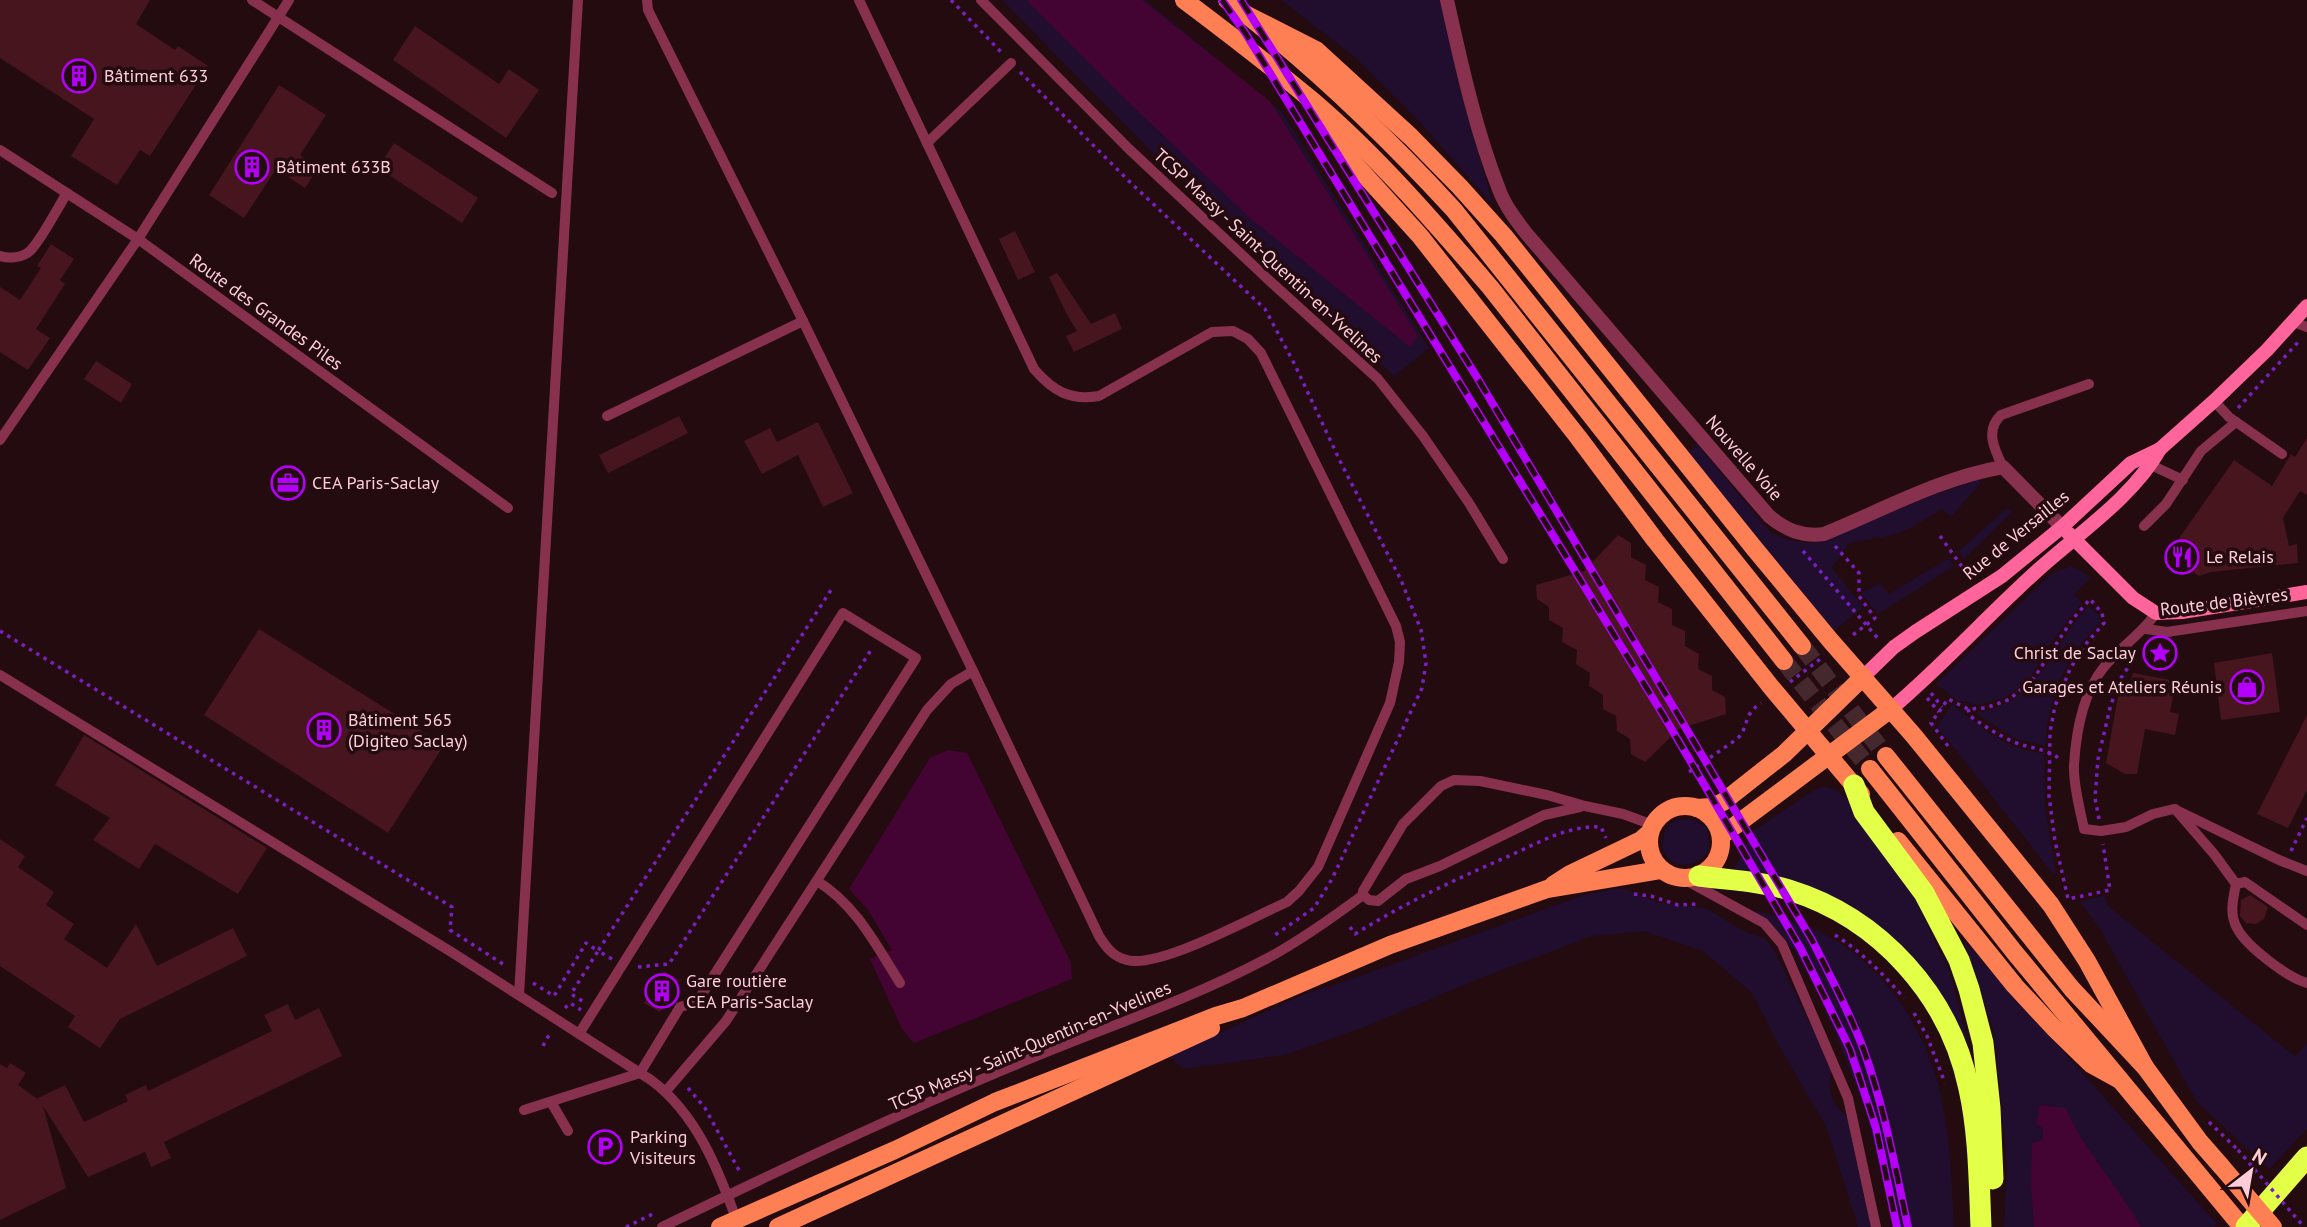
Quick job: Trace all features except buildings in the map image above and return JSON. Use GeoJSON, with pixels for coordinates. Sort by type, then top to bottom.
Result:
{"type":"FeatureCollection","features":[{"type":"Feature","properties":{"kind":"highway"},"geometry":{"type":"LineString","coordinates":[[1854,785],[1864,813],[1924,893],[1959,960],[1969,989],[1983,1043],[1987,1074],[1993,1227]]}},
{"type":"Feature","properties":{"kind":"highway"},"geometry":{"type":"LineString","coordinates":[[1691,877],[1763,884],[1812,898],[1870,931],[1917,976],[1949,1028],[1969,1087],[1978,1159],[1981,1227]]}},
{"type":"Feature","properties":{"kind":"highway"},"geometry":{"type":"LineString","coordinates":[[2244,1227],[2307,1157]]}},
{"type":"Feature","properties":{"kind":"main road"},"geometry":{"type":"LineString","coordinates":[[1184,0],[1314,103],[1370,156],[1447,237],[1490,287],[1784,661]]}},
{"type":"Feature","properties":{"kind":"main road"},"geometry":{"type":"LineString","coordinates":[[1227,0],[1356,108],[1454,210],[1802,646]]}},
{"type":"Feature","properties":{"kind":"main road"},"geometry":{"type":"LineString","coordinates":[[1245,13],[1316,50],[1411,137],[1504,236],[1754,548],[1891,709],[2051,905],[2087,961],[2145,1068]]}},
{"type":"Feature","properties":{"kind":"main road"},"geometry":{"type":"LineString","coordinates":[[1314,103],[1352,161],[1420,236],[1578,437],[1640,521],[1954,913],[2015,986],[2091,1064],[2120,1080]]}},
{"type":"Feature","properties":{"kind":"main road","name":"Rue de Versailles"},"geometry":{"type":"LineString","coordinates":[[1863,677],[1915,632],[2002,576],[2062,527],[2131,463],[2160,449],[2303,327],[2307,306]]}},
{"type":"Feature","properties":{"kind":"main road","name":"Rue de Versailles"},"geometry":{"type":"LineString","coordinates":[[1891,709],[1924,689],[2039,569],[2144,475],[2160,449]]}},
{"type":"Feature","properties":{"kind":"main road","name":"Route de Bièvres"},"geometry":{"type":"LineString","coordinates":[[2062,527],[2133,598],[2156,613],[2182,612],[2307,592]]}},
{"type":"Feature","properties":{"kind":"main road"},"geometry":{"type":"LineString","coordinates":[[1547,889],[1570,874],[1641,840],[1663,812],[1670,808],[1711,807],[1723,802],[1784,754],[1863,677]]}},
{"type":"Feature","properties":{"kind":"main road"},"geometry":{"type":"LineString","coordinates":[[1721,836],[1891,709]]}},
{"type":"Feature","properties":{"kind":"main road"},"geometry":{"type":"LineString","coordinates":[[1886,756],[2072,989],[2145,1068],[2200,1142],[2273,1227]]}},
{"type":"Feature","properties":{"kind":"main road"},"geometry":{"type":"LineString","coordinates":[[1870,769],[2015,953],[2244,1227]]}},
{"type":"Feature","properties":{"kind":"main road"},"geometry":{"type":"LineString","coordinates":[[732,1224],[995,1102],[1243,1008],[1390,945],[1547,889],[1660,870],[1691,877],[1715,864],[1721,846],[1721,836],[1713,819],[1697,808]]}},
{"type":"Feature","properties":{"kind":"main road"},"geometry":{"type":"LineString","coordinates":[[1651,829],[1650,855],[1660,870]]}},
{"type":"Feature","properties":{"kind":"main road"},"geometry":{"type":"LineString","coordinates":[[778,1227],[1175,1047],[1220,1024],[1243,1008]]}},
{"type":"Feature","properties":{"kind":"street","name":"Nouvelle Voie"},"geometry":{"type":"LineString","coordinates":[[1447,0],[1467,87],[1500,192],[1525,233],[1753,499],[1781,525],[1795,532],[1813,536],[1824,534]]}},
{"type":"Feature","properties":{"kind":"street"},"geometry":{"type":"LineString","coordinates":[[1824,534],[1959,477],[2003,467],[2062,527]]}},
{"type":"Feature","properties":{"kind":"lane"},"geometry":{"type":"LineString","coordinates":[[252,0],[552,193]]}},
{"type":"Feature","properties":{"kind":"lane"},"geometry":{"type":"LineString","coordinates":[[0,440],[138,239],[289,0]]}},
{"type":"Feature","properties":{"kind":"lane"},"geometry":{"type":"LineString","coordinates":[[519,995],[578,0]]}},
{"type":"Feature","properties":{"kind":"lane"},"geometry":{"type":"LineString","coordinates":[[647,0],[648,10],[803,321],[1099,936],[1115,956],[1140,962],[1168,956],[1287,902],[1310,879],[1318,867],[1390,703],[1396,683],[1400,642],[1396,626],[1261,352],[1248,339],[1233,331],[1212,332],[1099,396],[1083,398],[1064,393],[1048,385],[1034,369],[859,0]]}},
{"type":"Feature","properties":{"kind":"lane","name":"TCSP Massy - Saint-Quentin-en-Yvelines"},"geometry":{"type":"LineString","coordinates":[[981,0],[1129,149],[1378,379],[1423,436],[1503,559]]}},
{"type":"Feature","properties":{"kind":"lane"},"geometry":{"type":"LineString","coordinates":[[927,143],[1011,63]]}},
{"type":"Feature","properties":{"kind":"lane","name":"Route des Grandes Piles"},"geometry":{"type":"LineString","coordinates":[[0,150],[138,239],[508,508]]}},
{"type":"Feature","properties":{"kind":"lane"},"geometry":{"type":"LineString","coordinates":[[0,256],[19,257],[30,251],[67,193]]}},
{"type":"Feature","properties":{"kind":"lane"},"geometry":{"type":"LineString","coordinates":[[607,416],[803,321]]}},
{"type":"Feature","properties":{"kind":"lane"},"geometry":{"type":"LineString","coordinates":[[2003,467],[1993,443],[1992,429],[2001,415],[2089,384]]}},
{"type":"Feature","properties":{"kind":"lane"},"geometry":{"type":"LineString","coordinates":[[2214,401],[2233,419],[2282,454]]}},
{"type":"Feature","properties":{"kind":"lane"},"geometry":{"type":"LineString","coordinates":[[2144,526],[2166,504],[2201,452],[2233,419]]}},
{"type":"Feature","properties":{"kind":"lane"},"geometry":{"type":"LineString","coordinates":[[2151,465],[2183,480]]}},
{"type":"Feature","properties":{"kind":"lane","name":"Route de Bièvres"},"geometry":{"type":"LineString","coordinates":[[2146,629],[2167,632],[2307,611]]}},
{"type":"Feature","properties":{"kind":"lane"},"geometry":{"type":"LineString","coordinates":[[524,1110],[640,1073],[680,1007],[696,1002],[916,658],[843,613],[579,1034]]}},
{"type":"Feature","properties":{"kind":"lane"},"geometry":{"type":"LineString","coordinates":[[2156,613],[2146,629],[2126,643],[2102,669],[2085,699],[2074,767],[2084,829],[2101,831],[2126,827],[2153,814],[2174,809],[2307,871]]}},
{"type":"Feature","properties":{"kind":"lane"},"geometry":{"type":"LineString","coordinates":[[666,1091],[726,1021],[927,710],[951,684],[973,671]]}},
{"type":"Feature","properties":{"kind":"lane"},"geometry":{"type":"LineString","coordinates":[[0,675],[519,995],[666,1091],[694,1125],[722,1181],[732,1224]]}},
{"type":"Feature","properties":{"kind":"lane"},"geometry":{"type":"LineString","coordinates":[[1584,806],[1544,815],[1440,866],[1406,879],[1378,901],[1369,900],[1363,895],[1404,824],[1441,786],[1454,780],[1480,782],[1547,795],[1623,814],[1651,829]]}},
{"type":"Feature","properties":{"kind":"lane"},"geometry":{"type":"LineString","coordinates":[[2174,809],[2214,854],[2236,884],[2232,908],[2237,929],[2267,960],[2296,980],[2307,983]]}},
{"type":"Feature","properties":{"kind":"lane"},"geometry":{"type":"LineString","coordinates":[[1691,877],[1764,923],[1782,944],[1848,1098],[1875,1227]]}},
{"type":"Feature","properties":{"kind":"lane"},"geometry":{"type":"LineString","coordinates":[[817,881],[834,891],[855,912],[900,983]]}},
{"type":"Feature","properties":{"kind":"lane"},"geometry":{"type":"LineString","coordinates":[[2236,884],[2245,882],[2307,925]]}},
{"type":"Feature","properties":{"kind":"lane","name":"TCSP Massy - Saint-Quentin-en-Yvelines"},"geometry":{"type":"LineString","coordinates":[[662,1227],[1009,1068],[1204,990],[1268,958],[1327,923],[1363,895]]}},
{"type":"Feature","properties":{"kind":"lane"},"geometry":{"type":"LineString","coordinates":[[551,1102],[568,1131]]}},
{"type":"Feature","properties":{"kind":"path"},"geometry":{"type":"LineString","coordinates":[[951,0],[1133,185],[1265,309],[1401,580],[1421,630],[1426,663],[1422,688],[1324,895],[1314,908],[1275,935]]}},
{"type":"Feature","properties":{"kind":"path"},"geometry":{"type":"LineString","coordinates":[[2233,419],[2303,327]]}},
{"type":"Feature","properties":{"kind":"path"},"geometry":{"type":"LineString","coordinates":[[1781,525],[1889,652]]}},
{"type":"Feature","properties":{"kind":"path"},"geometry":{"type":"LineString","coordinates":[[1824,534],[1859,573],[1859,596],[1875,618],[1847,639]]}},
{"type":"Feature","properties":{"kind":"path"},"geometry":{"type":"LineString","coordinates":[[1940,536],[1964,568]]}},
{"type":"Feature","properties":{"kind":"path"},"geometry":{"type":"LineString","coordinates":[[1924,689],[1942,707],[1948,699],[1968,709],[2000,704],[2024,689],[2034,678],[2072,620],[2090,599]]}},
{"type":"Feature","properties":{"kind":"path"},"geometry":{"type":"LineString","coordinates":[[0,631],[452,908],[450,930],[554,996],[586,943],[598,951],[571,994],[588,1004],[584,1013],[569,1003],[543,1046]]}},
{"type":"Feature","properties":{"kind":"path"},"geometry":{"type":"LineString","coordinates":[[1689,772],[1737,739],[1743,732],[1749,712],[1828,653]]}},
{"type":"Feature","properties":{"kind":"path"},"geometry":{"type":"LineString","coordinates":[[2068,899],[2110,890],[2095,798],[2098,760],[2119,681],[2135,657]]}},
{"type":"Feature","properties":{"kind":"path"},"geometry":{"type":"LineString","coordinates":[[1924,689],[1939,712]]}},
{"type":"Feature","properties":{"kind":"path"},"geometry":{"type":"LineString","coordinates":[[1968,709],[1970,716],[2004,737],[2051,751],[2066,765],[2074,767]]}},
{"type":"Feature","properties":{"kind":"path"},"geometry":{"type":"LineString","coordinates":[[2286,863],[2307,818]]}},
{"type":"Feature","properties":{"kind":"path"},"geometry":{"type":"LineString","coordinates":[[1350,927],[1355,934],[1399,906],[1439,887],[1566,831],[1591,826]]}},
{"type":"Feature","properties":{"kind":"path"},"geometry":{"type":"LineString","coordinates":[[1632,894],[1651,896],[1678,905]]}},
{"type":"Feature","properties":{"kind":"path"},"geometry":{"type":"LineString","coordinates":[[1324,895],[1328,900]]}},
{"type":"Feature","properties":{"kind":"path"},"geometry":{"type":"LineString","coordinates":[[1827,930],[1857,951],[1909,1004],[1927,1035],[1947,1088]]}},
{"type":"Feature","properties":{"kind":"path"},"geometry":{"type":"LineString","coordinates":[[2238,1150],[2304,1227]]}},
{"type":"Feature","properties":{"kind":"path"},"geometry":{"type":"LineString","coordinates":[[722,1181],[750,1168]]}},
{"type":"Feature","properties":{"kind":"path"},"geometry":{"type":"LineString","coordinates":[[626,1227],[659,1211]]}},
{"type":"Feature","properties":{"kind":"shaded area"},"geometry":{"type":"Polygon","coordinates":[[[1002,0],[1145,0],[1282,112],[1429,348],[1394,376],[1156,156],[1002,0]]]}},
{"type":"Feature","properties":{"kind":"shaded area"},"geometry":{"type":"Polygon","coordinates":[[[1026,0],[1142,0],[1270,101],[1418,336],[1410,347],[1251,219],[1026,0]]]}},
{"type":"Feature","properties":{"kind":"shaded area"},"geometry":{"type":"Polygon","coordinates":[[[1281,0],[1441,0],[1461,92],[1493,205],[1418,120],[1355,57],[1281,0]]]}},
{"type":"Feature","properties":{"kind":"shaded area"},"geometry":{"type":"Polygon","coordinates":[[[1697,444],[1770,532],[1789,540],[1809,543],[1823,541],[1978,479],[1981,483],[1951,517],[1942,509],[1909,529],[1893,535],[1849,543],[1832,568],[1863,607],[1834,631],[1688,453],[1697,444]]]}},
{"type":"Feature","properties":{"kind":"shaded area"},"geometry":{"type":"Polygon","coordinates":[[[2007,508],[2012,512],[1964,559],[1958,552],[2007,508]]]}},
{"type":"Feature","properties":{"kind":"shaded area"},"geometry":{"type":"Polygon","coordinates":[[[1949,558],[1954,566],[1878,614],[1861,593],[1880,583],[1889,594],[1949,558]]]}},
{"type":"Feature","properties":{"kind":"shaded area"},"geometry":{"type":"Polygon","coordinates":[[[2071,566],[2091,577],[2074,595],[2082,602],[2048,647],[2030,679],[2004,698],[1977,705],[1957,700],[1936,684],[2050,575],[2071,566]]]}},
{"type":"Feature","properties":{"kind":"shaded area"},"geometry":{"type":"Polygon","coordinates":[[[2088,606],[2099,615],[2100,621],[2071,658],[2059,682],[2048,720],[2045,746],[2016,739],[1975,713],[1997,707],[2015,698],[2029,686],[2088,606]]]}},
{"type":"Feature","properties":{"kind":"shaded area"},"geometry":{"type":"Polygon","coordinates":[[[1952,704],[1983,729],[2006,742],[2018,748],[2044,753],[2045,806],[2056,873],[2053,874],[1937,726],[1952,704]]]}},
{"type":"Feature","properties":{"kind":"shaded area"},"geometry":{"type":"Polygon","coordinates":[[[948,750],[967,753],[1071,963],[1072,979],[914,1043],[902,1029],[870,959],[892,950],[868,910],[849,889],[930,758],[948,750]]]}},
{"type":"Feature","properties":{"kind":"shaded area"},"geometry":{"type":"Polygon","coordinates":[[[1825,787],[1837,790],[1849,801],[1904,877],[1950,973],[1970,1049],[1936,988],[1809,887],[1766,873],[1733,871],[1753,831],[1816,789],[1825,787]]]}},
{"type":"Feature","properties":{"kind":"shaded area"},"geometry":{"type":"Polygon","coordinates":[[[1681,819],[1695,820],[1706,827],[1709,842],[1707,851],[1699,861],[1686,865],[1673,862],[1662,847],[1666,829],[1681,819]]]}},
{"type":"Feature","properties":{"kind":"shaded area"},"geometry":{"type":"Polygon","coordinates":[[[1621,888],[1660,903],[1706,908],[1745,932],[1765,938],[1774,950],[1832,1068],[1830,1090],[1834,1102],[1849,1118],[1873,1227],[1858,1227],[1826,1126],[1752,993],[1703,951],[1644,931],[1593,936],[1478,979],[1367,1026],[1285,1055],[1183,1069],[1170,1056],[1304,994],[1584,895],[1621,888]]]}},
{"type":"Feature","properties":{"kind":"shaded area"},"geometry":{"type":"Polygon","coordinates":[[[2105,895],[2108,906],[2295,1056],[2307,1044],[2307,1129],[2269,1169],[2197,1102],[2100,929],[2080,902],[2105,895]]]}},
{"type":"Feature","properties":{"kind":"shaded area"},"geometry":{"type":"Polygon","coordinates":[[[1752,910],[1805,926],[1842,944],[1876,973],[1910,1017],[1935,1074],[1942,1102],[1950,1163],[1954,1227],[1894,1227],[1866,1111],[1821,997],[1794,950],[1780,933],[1752,910]]]}},
{"type":"Feature","properties":{"kind":"shaded area"},"geometry":{"type":"Polygon","coordinates":[[[1963,939],[2217,1224],[2215,1227],[2004,1227],[2007,1164],[1994,1033],[1963,939]]]}},
{"type":"Feature","properties":{"kind":"shaded area"},"geometry":{"type":"Polygon","coordinates":[[[2040,1105],[2066,1108],[2082,1139],[2141,1227],[2034,1227],[2032,1143],[2043,1140],[2043,1128],[2036,1124],[2040,1105]]]}},
{"type":"Feature","properties":{"kind":"tunnel"},"geometry":{"type":"LineString","coordinates":[[1802,646],[1886,756]]}},
{"type":"Feature","properties":{"kind":"tunnel"},"geometry":{"type":"LineString","coordinates":[[1784,661],[1870,769]]}},
{"type":"Feature","properties":{"kind":"railway"},"geometry":{"type":"LineString","coordinates":[[1222,0],[1246,34],[1665,718],[1801,949],[1850,1049],[1876,1128],[1897,1227]]}},
{"type":"Feature","properties":{"kind":"railway"},"geometry":{"type":"LineString","coordinates":[[1241,0],[1475,374],[1812,940],[1863,1048],[1877,1092],[1908,1227]]}},
{"type":"Feature","properties":{"kind":"place","name":"Bâtiment 633"},"geometry":{"type":"Point","coordinates":[79,76]}},
{"type":"Feature","properties":{"kind":"place","name":"Bâtiment 633B"},"geometry":{"type":"Point","coordinates":[252,167]}},
{"type":"Feature","properties":{"kind":"place","name":"CEA Paris-Saclay"},"geometry":{"type":"Point","coordinates":[288,483]}},
{"type":"Feature","properties":{"kind":"place","name":"Le Relais"},"geometry":{"type":"Point","coordinates":[2182,557]}},
{"type":"Feature","properties":{"kind":"place","name":"Christ de Saclay"},"geometry":{"type":"Point","coordinates":[2160,653]}},
{"type":"Feature","properties":{"kind":"place","name":"Garages et Ateliers Réunis"},"geometry":{"type":"Point","coordinates":[2247,687]}},
{"type":"Feature","properties":{"kind":"place","name":"Bâtiment 565 (Digiteo Saclay)"},"geometry":{"type":"Point","coordinates":[324,730]}},
{"type":"Feature","properties":{"kind":"place","name":"Gare routière CEA Paris-Saclay"},"geometry":{"type":"Point","coordinates":[662,991]}},
{"type":"Feature","properties":{"kind":"place","name":"Parking Visiteurs"},"geometry":{"type":"Point","coordinates":[605,1147]}}]}
